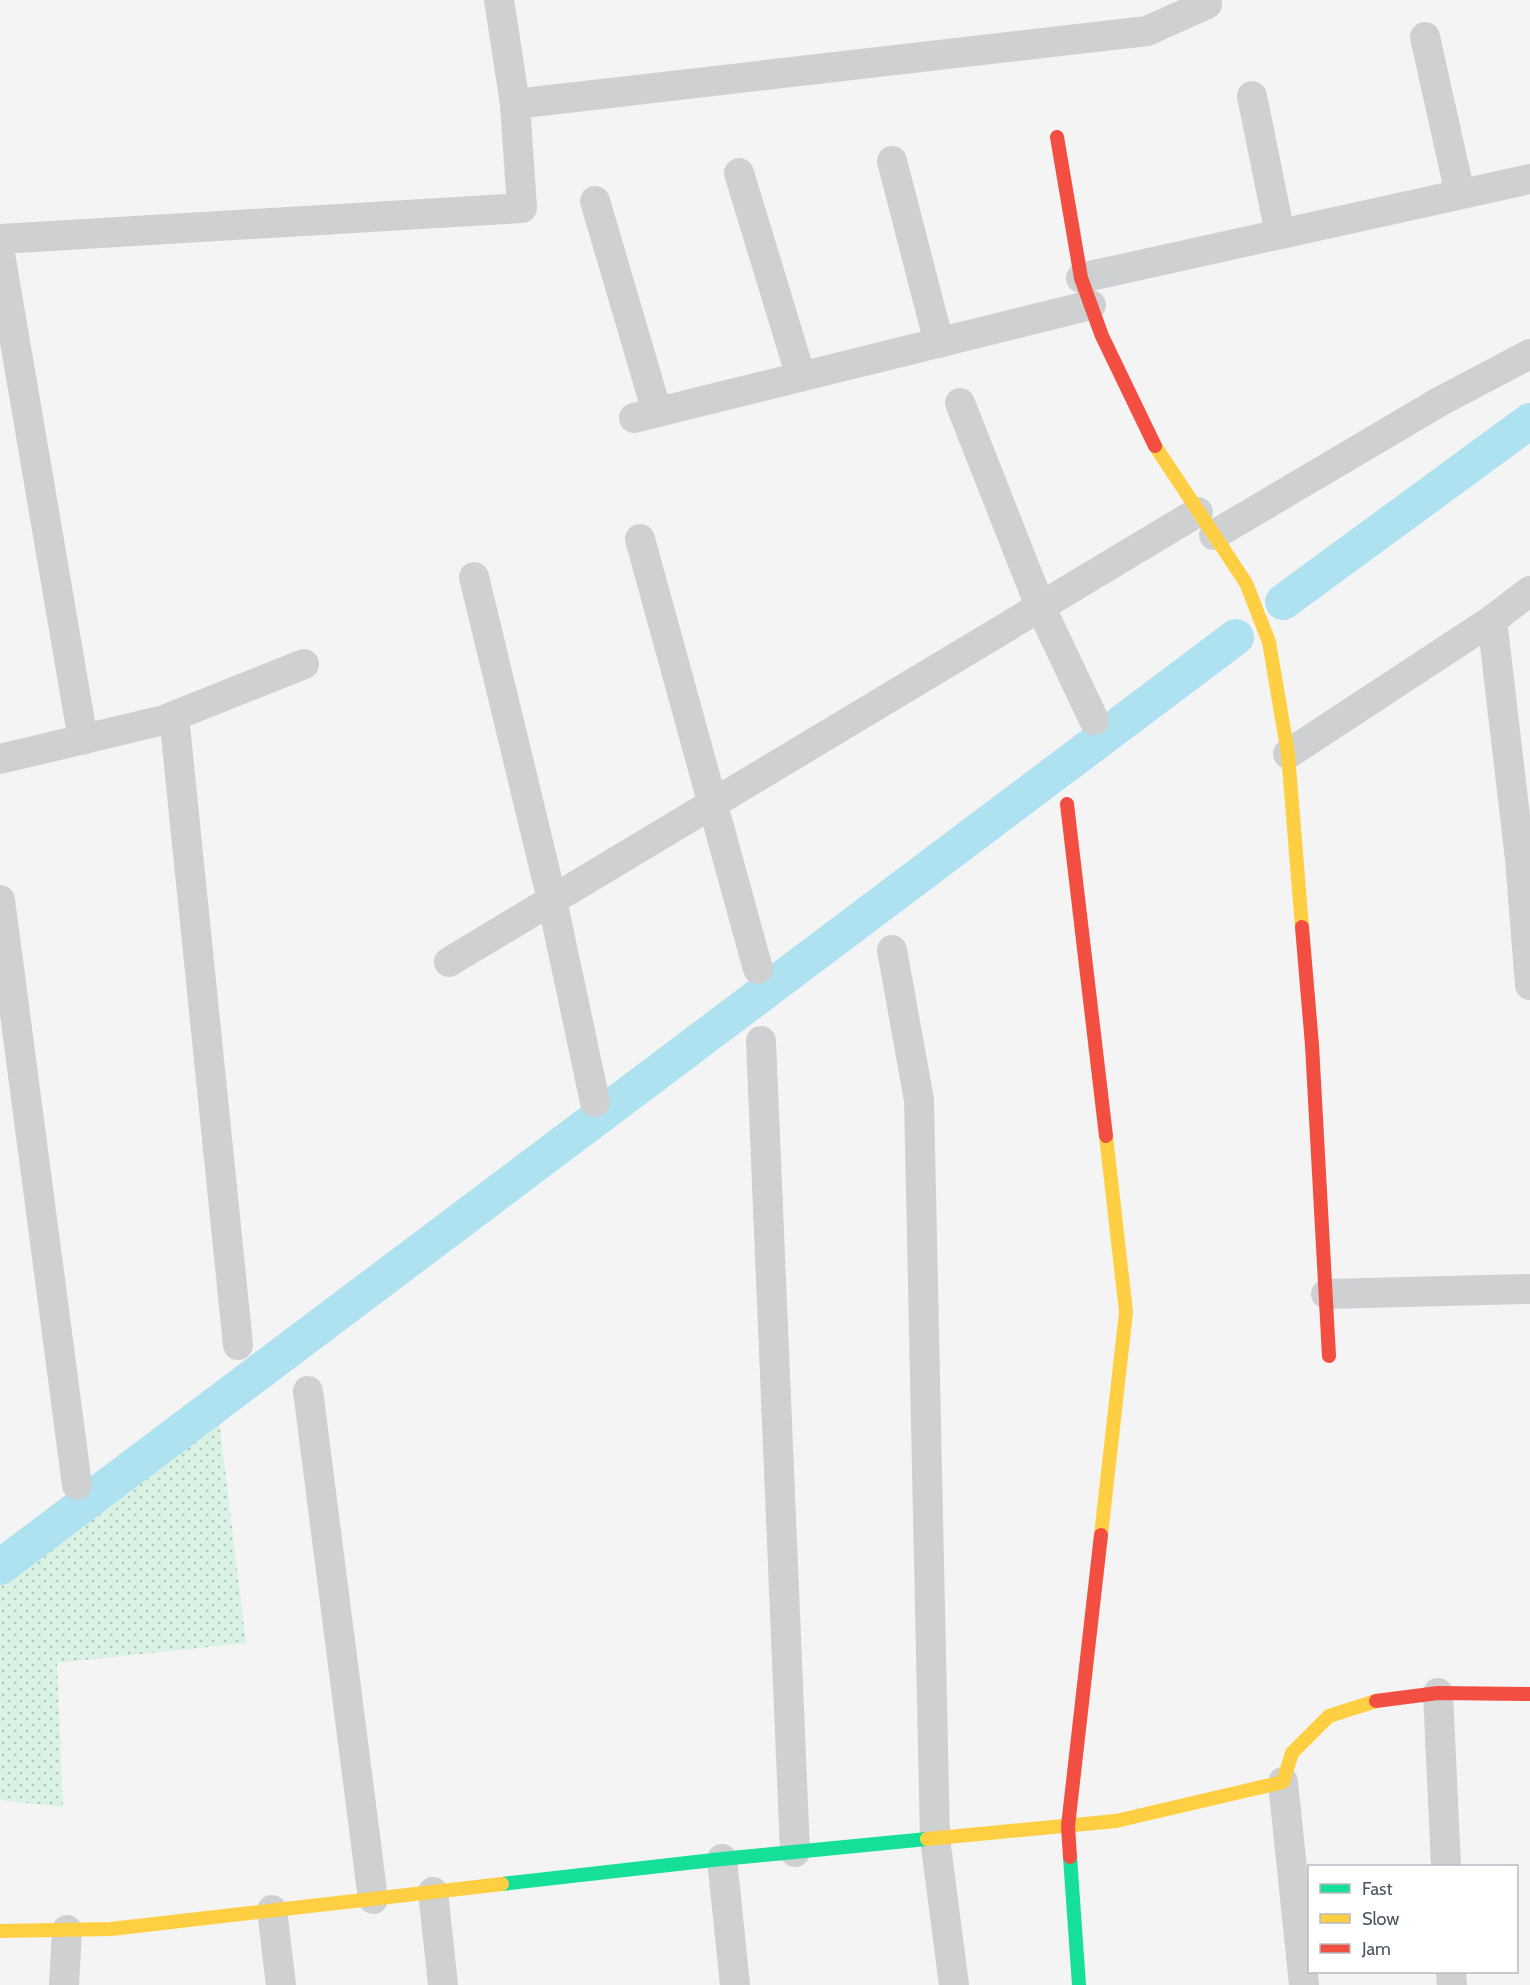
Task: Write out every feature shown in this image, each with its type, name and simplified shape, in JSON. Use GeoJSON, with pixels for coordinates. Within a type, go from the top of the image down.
{"type":"FeatureCollection","features":[{"type":"Feature","properties":{"kind":"street"},"geometry":{"type":"LineString","coordinates":[[0,239],[522,208],[515,104],[499,0]]}},
{"type":"Feature","properties":{"kind":"street"},"geometry":{"type":"LineString","coordinates":[[515,104],[1147,31],[1207,4],[1207,0]]}},
{"type":"Feature","properties":{"kind":"street"},"geometry":{"type":"LineString","coordinates":[[1425,37],[1460,194]]}},
{"type":"Feature","properties":{"kind":"street"},"geometry":{"type":"LineString","coordinates":[[1252,96],[1280,234]]}},
{"type":"Feature","properties":{"kind":"street"},"geometry":{"type":"LineString","coordinates":[[1057,137],[1081,278],[1102,336],[1156,447],[1246,583],[1269,642],[1288,754],[1312,1045],[1329,1356]]}},
{"type":"Feature","properties":{"kind":"street"},"geometry":{"type":"LineString","coordinates":[[892,161],[939,343]]}},
{"type":"Feature","properties":{"kind":"street"},"geometry":{"type":"LineString","coordinates":[[739,173],[801,377]]}},
{"type":"Feature","properties":{"kind":"street"},"geometry":{"type":"LineString","coordinates":[[1081,278],[1530,179]]}},
{"type":"Feature","properties":{"kind":"street"},"geometry":{"type":"LineString","coordinates":[[595,201],[646,415],[1091,306]]}},
{"type":"Feature","properties":{"kind":"street"},"geometry":{"type":"LineString","coordinates":[[0,254],[83,740]]}},
{"type":"Feature","properties":{"kind":"street"},"geometry":{"type":"LineString","coordinates":[[449,962],[1040,606],[1206,523],[1530,354]]}},
{"type":"Feature","properties":{"kind":"street"},"geometry":{"type":"LineString","coordinates":[[960,403],[1040,606],[1094,720]]}},
{"type":"Feature","properties":{"kind":"street"},"geometry":{"type":"LineString","coordinates":[[640,539],[758,969]]}},
{"type":"Feature","properties":{"kind":"street"},"geometry":{"type":"LineString","coordinates":[[474,577],[552,900],[595,1102]]}},
{"type":"Feature","properties":{"kind":"street"},"geometry":{"type":"LineString","coordinates":[[1288,754],[1492,620],[1530,591]]}},
{"type":"Feature","properties":{"kind":"street"},"geometry":{"type":"LineString","coordinates":[[1492,620],[1525,856],[1530,986]]}},
{"type":"Feature","properties":{"kind":"street"},"geometry":{"type":"LineString","coordinates":[[0,759],[174,716],[304,664]]}},
{"type":"Feature","properties":{"kind":"street"},"geometry":{"type":"LineString","coordinates":[[174,716],[238,1345]]}},
{"type":"Feature","properties":{"kind":"street"},"geometry":{"type":"LineString","coordinates":[[1067,804],[1125,1312],[1068,1826],[1078,1985]]}},
{"type":"Feature","properties":{"kind":"street"},"geometry":{"type":"LineString","coordinates":[[0,900],[77,1485]]}},
{"type":"Feature","properties":{"kind":"street"},"geometry":{"type":"LineString","coordinates":[[892,950],[919,1100],[935,1839],[954,1985]]}},
{"type":"Feature","properties":{"kind":"street"},"geometry":{"type":"LineString","coordinates":[[761,1041],[795,1852]]}},
{"type":"Feature","properties":{"kind":"street"},"geometry":{"type":"LineString","coordinates":[[1326,1294],[1530,1289]]}},
{"type":"Feature","properties":{"kind":"street"},"geometry":{"type":"LineString","coordinates":[[308,1391],[373,1899]]}},
{"type":"Feature","properties":{"kind":"street"},"geometry":{"type":"LineString","coordinates":[[1304,1985],[1283,1782],[1292,1752],[1329,1716],[1376,1701],[1438,1694],[1530,1694]]}},
{"type":"Feature","properties":{"kind":"street"},"geometry":{"type":"LineString","coordinates":[[1438,1694],[1446,1865]]}},
{"type":"Feature","properties":{"kind":"street"},"geometry":{"type":"LineString","coordinates":[[0,1931],[111,1929],[722,1859],[1116,1821],[1283,1782]]}},
{"type":"Feature","properties":{"kind":"street"},"geometry":{"type":"LineString","coordinates":[[722,1859],[735,1985]]}},
{"type":"Feature","properties":{"kind":"street"},"geometry":{"type":"LineString","coordinates":[[433,1892],[443,1985]]}},
{"type":"Feature","properties":{"kind":"street"},"geometry":{"type":"LineString","coordinates":[[272,1910],[281,1985]]}},
{"type":"Feature","properties":{"kind":"street"},"geometry":{"type":"LineString","coordinates":[[64,1985],[68,1930]]}},
{"type":"Feature","properties":{"kind":"green space"},"geometry":{"type":"Polygon","coordinates":[[[217,1404],[246,1643],[57,1663],[63,1807],[0,1800],[0,1567],[217,1404]]]}},
{"type":"Feature","properties":{"kind":"waterway"},"geometry":{"type":"LineString","coordinates":[[1283,602],[1530,421]]}},
{"type":"Feature","properties":{"kind":"waterway"},"geometry":{"type":"LineString","coordinates":[[0,1567],[1236,637]]}},
{"type":"Feature","properties":{"kind":"traffic: fast"},"geometry":{"type":"LineString","coordinates":[[502,1884],[927,1839]]}},
{"type":"Feature","properties":{"kind":"traffic: fast"},"geometry":{"type":"LineString","coordinates":[[1070,1857],[1079,1985]]}},
{"type":"Feature","properties":{"kind":"traffic: slow"},"geometry":{"type":"LineString","coordinates":[[1155,446],[1246,583],[1269,642],[1288,754],[1302,927]]}},
{"type":"Feature","properties":{"kind":"traffic: slow"},"geometry":{"type":"LineString","coordinates":[[1101,1535],[1126,1312],[1106,1136]]}},
{"type":"Feature","properties":{"kind":"traffic: slow"},"geometry":{"type":"LineString","coordinates":[[927,1839],[1116,1821],[1283,1782],[1292,1753],[1329,1716],[1376,1701]]}},
{"type":"Feature","properties":{"kind":"traffic: slow"},"geometry":{"type":"LineString","coordinates":[[0,1931],[111,1929],[502,1884]]}},
{"type":"Feature","properties":{"kind":"traffic: jam"},"geometry":{"type":"LineString","coordinates":[[1057,137],[1081,278],[1102,336],[1155,446]]}},
{"type":"Feature","properties":{"kind":"traffic: jam"},"geometry":{"type":"LineString","coordinates":[[1067,804],[1106,1136]]}},
{"type":"Feature","properties":{"kind":"traffic: jam"},"geometry":{"type":"LineString","coordinates":[[1302,927],[1312,1045],[1329,1356]]}},
{"type":"Feature","properties":{"kind":"traffic: jam"},"geometry":{"type":"LineString","coordinates":[[1070,1857],[1068,1826],[1101,1535]]}},
{"type":"Feature","properties":{"kind":"traffic: jam"},"geometry":{"type":"LineString","coordinates":[[1376,1701],[1438,1693],[1530,1694]]}}]}
